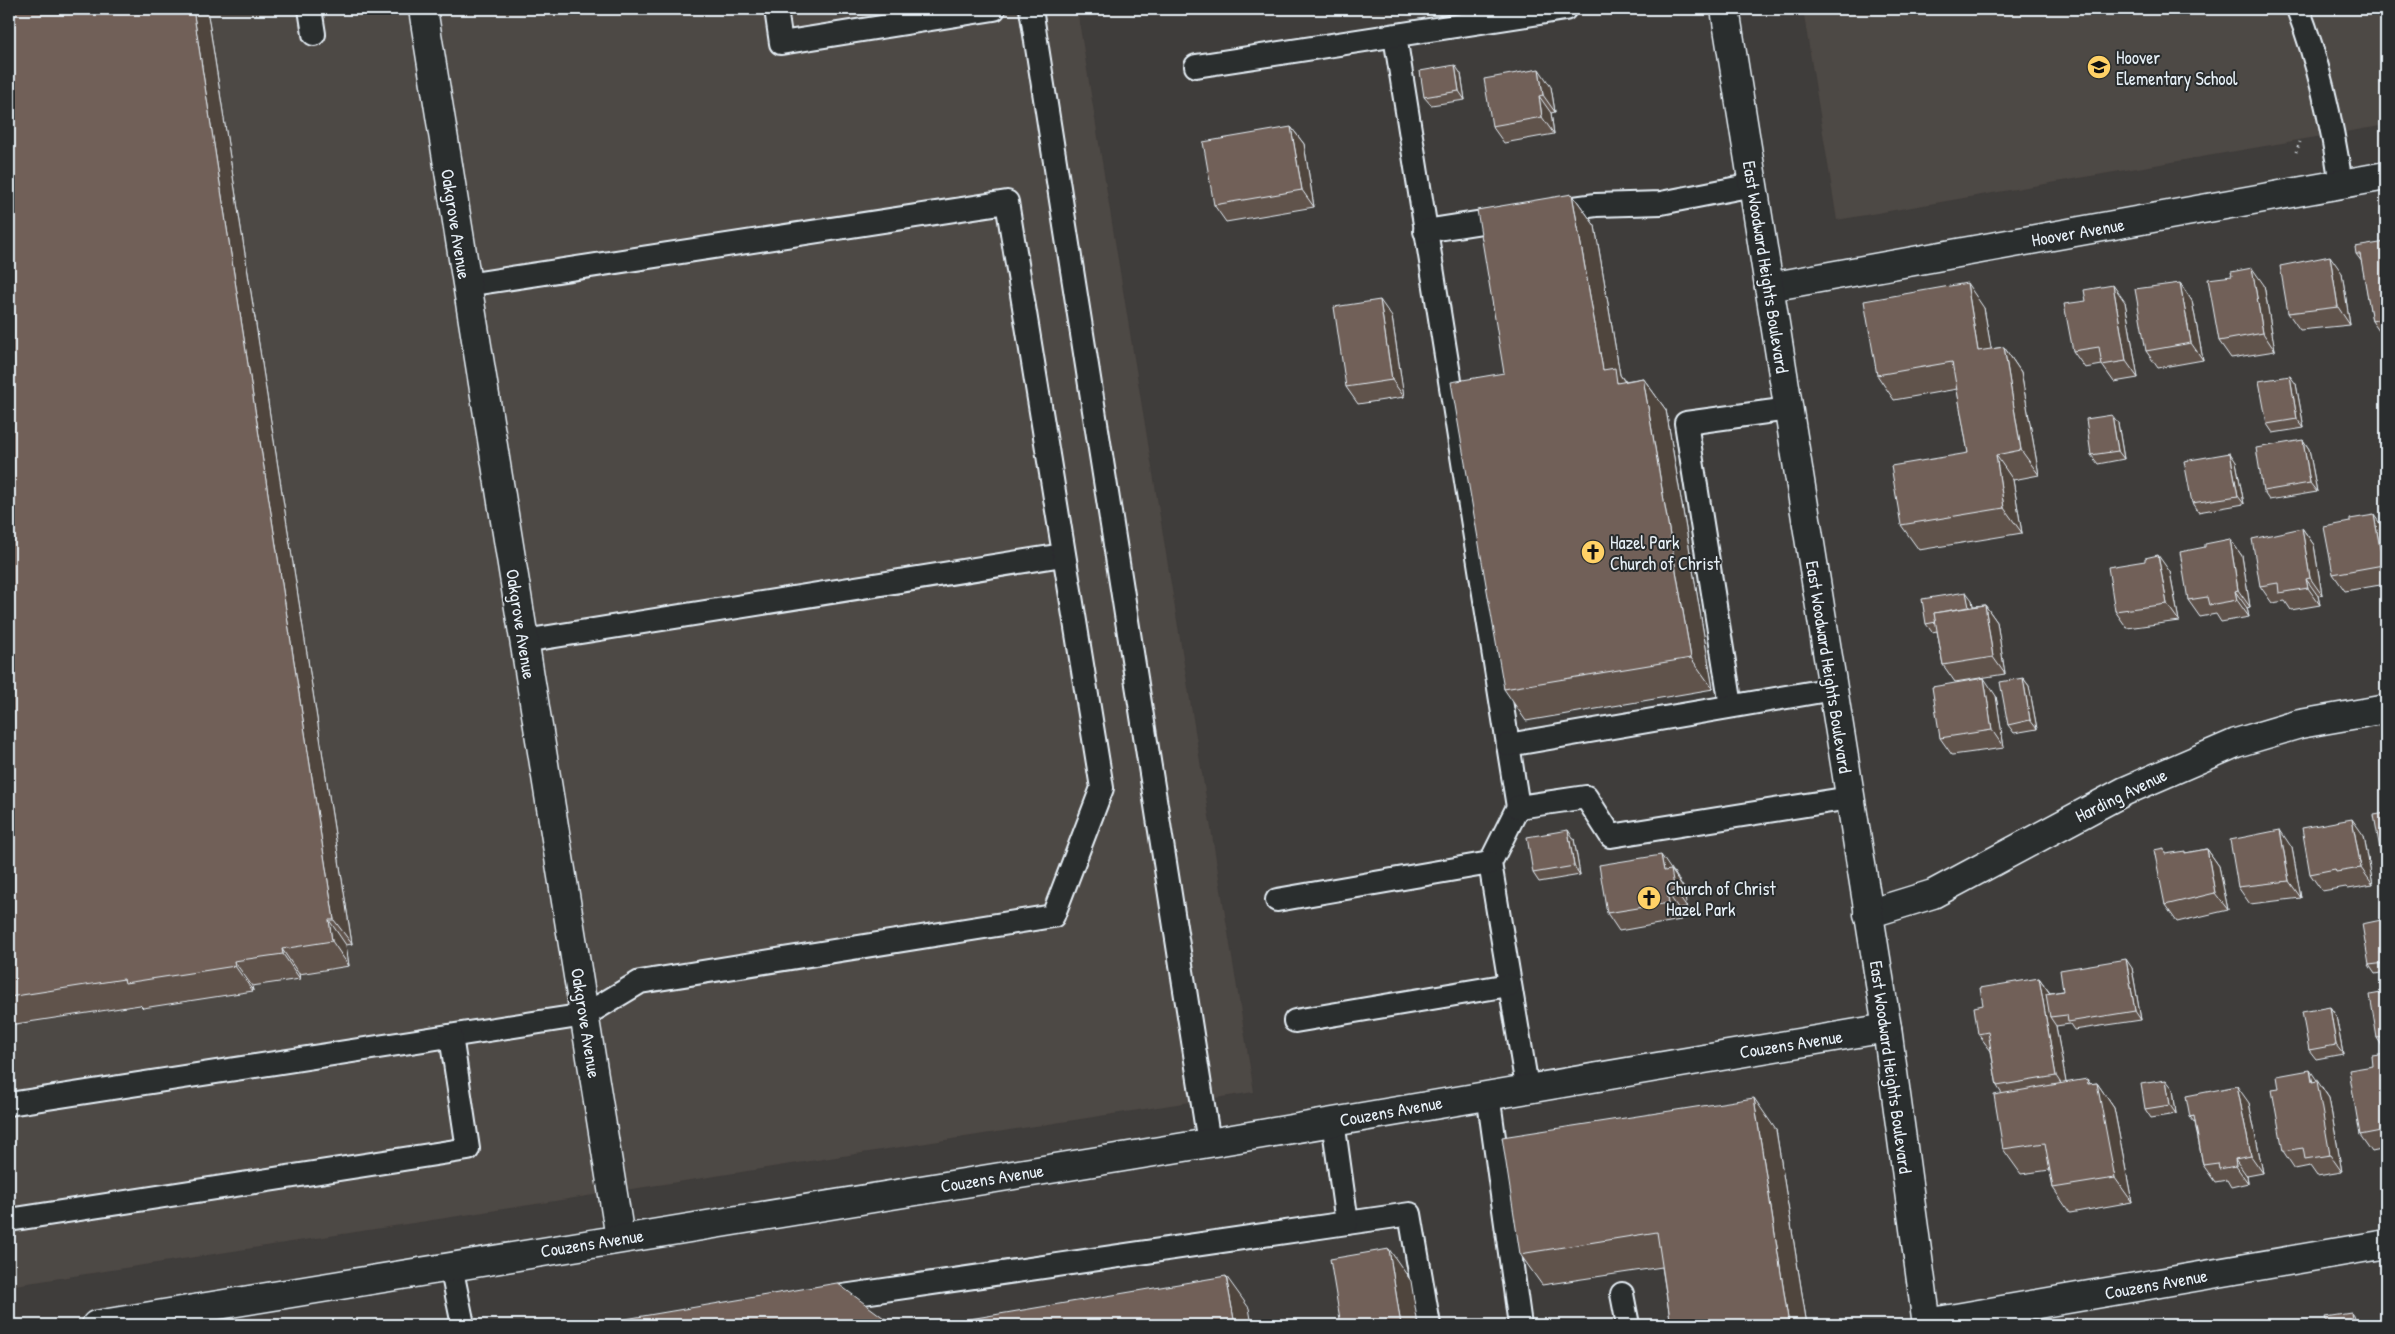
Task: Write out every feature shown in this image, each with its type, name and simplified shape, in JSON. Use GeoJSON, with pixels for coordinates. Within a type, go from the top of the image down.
{"type":"FeatureCollection","features":[{"type":"Feature","properties":{"kind":"street","name":"Oakgrove Avenue"},"geometry":{"type":"LineString","coordinates":[[422,9],[586,1015],[620,1238]]}},
{"type":"Feature","properties":{"kind":"street","name":"East Woodward Heights Boulevard"},"geometry":{"type":"LineString","coordinates":[[1725,9],[1887,1028],[1927,1324]]}},
{"type":"Feature","properties":{"kind":"street","name":"Hoover Avenue"},"geometry":{"type":"LineString","coordinates":[[1769,287],[2386,176]]}},
{"type":"Feature","properties":{"kind":"street","name":"Harding Avenue"},"geometry":{"type":"LineString","coordinates":[[1868,914],[1934,894],[2125,791],[2236,743],[2300,724],[2386,710]]}},
{"type":"Feature","properties":{"kind":"street","name":"Couzens Avenue"},"geometry":{"type":"LineString","coordinates":[[96,1325],[1209,1143],[1488,1094],[1887,1028]]}},
{"type":"Feature","properties":{"kind":"street","name":"Couzens Avenue"},"geometry":{"type":"LineString","coordinates":[[1927,1324],[2386,1244]]}},
{"type":"Feature","properties":{"kind":"lane"},"geometry":{"type":"LineString","coordinates":[[310,9],[314,34]]}},
{"type":"Feature","properties":{"kind":"lane"},"geometry":{"type":"LineString","coordinates":[[776,9],[781,43],[907,15],[994,9]]}},
{"type":"Feature","properties":{"kind":"lane"},"geometry":{"type":"LineString","coordinates":[[1031,9],[1209,1143]]}},
{"type":"Feature","properties":{"kind":"lane"},"geometry":{"type":"LineString","coordinates":[[1196,66],[1564,9]]}},
{"type":"Feature","properties":{"kind":"lane"},"geometry":{"type":"LineString","coordinates":[[2298,9],[2314,50],[2326,96],[2341,184]]}},
{"type":"Feature","properties":{"kind":"lane"},"geometry":{"type":"LineString","coordinates":[[1395,36],[1518,806],[1490,863],[1527,1088]]}},
{"type":"Feature","properties":{"kind":"lane"},"geometry":{"type":"LineString","coordinates":[[1425,231],[1596,205],[1661,202],[1753,185]]}},
{"type":"Feature","properties":{"kind":"lane"},"geometry":{"type":"LineString","coordinates":[[9,1104],[586,1015],[640,982],[1053,916],[1102,788],[1007,202],[466,285]]}},
{"type":"Feature","properties":{"kind":"lane"},"geometry":{"type":"LineString","coordinates":[[1731,706],[1686,422],[1788,409]]}},
{"type":"Feature","properties":{"kind":"lane"},"geometry":{"type":"LineString","coordinates":[[524,640],[1064,555]]}},
{"type":"Feature","properties":{"kind":"lane"},"geometry":{"type":"LineString","coordinates":[[1508,745],[1833,689]]}},
{"type":"Feature","properties":{"kind":"lane"},"geometry":{"type":"LineString","coordinates":[[1518,806],[1586,798],[1611,836],[1850,798]]}},
{"type":"Feature","properties":{"kind":"lane"},"geometry":{"type":"LineString","coordinates":[[1277,900],[1490,863]]}},
{"type":"Feature","properties":{"kind":"lane"},"geometry":{"type":"LineString","coordinates":[[1295,1022],[1509,985]]}},
{"type":"Feature","properties":{"kind":"lane"},"geometry":{"type":"LineString","coordinates":[[9,1220],[468,1149],[451,1036]]}},
{"type":"Feature","properties":{"kind":"lane"},"geometry":{"type":"LineString","coordinates":[[1488,1094],[1520,1325]]}},
{"type":"Feature","properties":{"kind":"lane"},"geometry":{"type":"LineString","coordinates":[[1333,1121],[1347,1223]]}},
{"type":"Feature","properties":{"kind":"lane"},"geometry":{"type":"LineString","coordinates":[[800,1303],[1410,1214],[1429,1325]]}},
{"type":"Feature","properties":{"kind":"lane"},"geometry":{"type":"LineString","coordinates":[[451,1266],[463,1325]]}},
{"type":"Feature","properties":{"kind":"lane"},"geometry":{"type":"LineString","coordinates":[[1622,1294],[1628,1325]]}},
{"type":"Feature","properties":{"kind":"shaded area"},"geometry":{"type":"Polygon","coordinates":[[[9,9],[1077,9],[1254,1092],[9,1286],[9,9]]]}},
{"type":"Feature","properties":{"kind":"shaded area","name":"Hoover Elementary School"},"geometry":{"type":"Polygon","coordinates":[[[1803,9],[2386,9],[2386,125],[1837,220],[1803,9]]]}},
{"type":"Feature","properties":{"kind":"building"},"geometry":{"type":"Polygon","coordinates":[[[9,9],[193,9],[334,920],[329,920],[332,941],[282,949],[283,954],[234,961],[235,966],[125,983],[124,979],[9,997],[9,9]]]}},
{"type":"Feature","properties":{"kind":"building"},"geometry":{"type":"Polygon","coordinates":[[[1455,65],[1459,91],[1424,97],[1420,71],[1455,65]]]}},
{"type":"Feature","properties":{"kind":"building"},"geometry":{"type":"Polygon","coordinates":[[[1539,69],[1543,95],[1539,96],[1542,117],[1492,126],[1484,79],[1539,69]]]}},
{"type":"Feature","properties":{"kind":"building"},"geometry":{"type":"Polygon","coordinates":[[[1291,127],[1302,190],[1214,205],[1203,142],[1291,127]]]}},
{"type":"Feature","properties":{"kind":"building","name":"Hazel Park Church of Christ"},"geometry":{"type":"Polygon","coordinates":[[[1572,194],[1603,370],[1615,368],[1617,383],[1643,378],[1691,658],[1504,689],[1451,382],[1504,373],[1477,210],[1572,194]]]}},
{"type":"Feature","properties":{"kind":"building"},"geometry":{"type":"Polygon","coordinates":[[[2386,242],[2386,318],[2372,321],[2360,254],[2356,254],[2355,247],[2386,242]]]}},
{"type":"Feature","properties":{"kind":"building"},"geometry":{"type":"Polygon","coordinates":[[[2330,256],[2338,307],[2288,313],[2280,266],[2330,256]]]}},
{"type":"Feature","properties":{"kind":"building"},"geometry":{"type":"Polygon","coordinates":[[[2252,268],[2263,333],[2219,341],[2208,279],[2232,276],[2231,272],[2252,268]]]}},
{"type":"Feature","properties":{"kind":"building"},"geometry":{"type":"Polygon","coordinates":[[[1967,283],[1978,351],[2004,347],[2021,450],[1996,455],[2004,508],[1901,525],[1891,466],[1968,453],[1952,362],[1877,375],[1864,301],[1967,283]]]}},
{"type":"Feature","properties":{"kind":"building"},"geometry":{"type":"Polygon","coordinates":[[[2180,283],[2191,343],[2146,351],[2135,289],[2180,283]]]}},
{"type":"Feature","properties":{"kind":"building"},"geometry":{"type":"Polygon","coordinates":[[[2113,285],[2126,361],[2102,365],[2099,347],[2073,351],[2064,304],[2086,301],[2084,290],[2113,285]]]}},
{"type":"Feature","properties":{"kind":"building"},"geometry":{"type":"Polygon","coordinates":[[[1380,300],[1392,380],[1346,387],[1334,307],[1380,300]]]}},
{"type":"Feature","properties":{"kind":"building"},"geometry":{"type":"Polygon","coordinates":[[[2290,376],[2297,419],[2267,424],[2259,381],[2290,376]]]}},
{"type":"Feature","properties":{"kind":"building"},"geometry":{"type":"Polygon","coordinates":[[[2112,415],[2118,451],[2091,455],[2086,419],[2112,415]]]}},
{"type":"Feature","properties":{"kind":"building"},"geometry":{"type":"Polygon","coordinates":[[[2303,440],[2310,483],[2263,491],[2256,448],[2303,440]]]}},
{"type":"Feature","properties":{"kind":"building"},"geometry":{"type":"Polygon","coordinates":[[[2230,453],[2238,496],[2192,503],[2184,461],[2230,453]]]}},
{"type":"Feature","properties":{"kind":"building"},"geometry":{"type":"Polygon","coordinates":[[[2374,515],[2383,565],[2333,574],[2324,527],[2350,522],[2350,519],[2374,515]]]}},
{"type":"Feature","properties":{"kind":"building"},"geometry":{"type":"Polygon","coordinates":[[[2302,528],[2310,578],[2306,579],[2308,588],[2279,593],[2278,583],[2260,586],[2252,539],[2302,528]]]}},
{"type":"Feature","properties":{"kind":"building"},"geometry":{"type":"Polygon","coordinates":[[[2230,539],[2238,590],[2235,591],[2237,600],[2209,605],[2207,597],[2188,600],[2180,552],[2230,539]]]}},
{"type":"Feature","properties":{"kind":"building"},"geometry":{"type":"Polygon","coordinates":[[[2158,555],[2167,604],[2115,611],[2108,567],[2145,561],[2145,558],[2158,555]]]}},
{"type":"Feature","properties":{"kind":"building"},"geometry":{"type":"Polygon","coordinates":[[[1966,592],[1969,607],[1934,613],[1936,622],[1926,624],[1922,599],[1966,592]]]}},
{"type":"Feature","properties":{"kind":"building"},"geometry":{"type":"Polygon","coordinates":[[[1985,605],[1993,657],[1943,665],[1934,613],[1985,605]]]}},
{"type":"Feature","properties":{"kind":"building"},"geometry":{"type":"Polygon","coordinates":[[[1984,678],[1992,730],[1940,738],[1932,687],[1984,678]]]}},
{"type":"Feature","properties":{"kind":"building"},"geometry":{"type":"Polygon","coordinates":[[[2023,678],[2030,720],[2008,725],[2000,682],[2023,678]]]}},
{"type":"Feature","properties":{"kind":"building"},"geometry":{"type":"Polygon","coordinates":[[[2386,813],[2386,860],[2382,861],[2374,815],[2386,813]]]}},
{"type":"Feature","properties":{"kind":"building"},"geometry":{"type":"Polygon","coordinates":[[[2352,819],[2361,868],[2336,872],[2335,869],[2310,874],[2302,828],[2352,819]]]}},
{"type":"Feature","properties":{"kind":"building"},"geometry":{"type":"Polygon","coordinates":[[[1568,830],[1574,866],[1533,873],[1527,837],[1568,830]]]}},
{"type":"Feature","properties":{"kind":"building"},"geometry":{"type":"Polygon","coordinates":[[[2280,830],[2289,881],[2238,887],[2230,840],[2280,830]]]}},
{"type":"Feature","properties":{"kind":"building"},"geometry":{"type":"Polygon","coordinates":[[[2164,848],[2165,854],[2207,849],[2215,893],[2165,905],[2154,850],[2164,848]]]}},
{"type":"Feature","properties":{"kind":"building"},"geometry":{"type":"Polygon","coordinates":[[[1661,855],[1664,871],[1671,870],[1675,891],[1667,892],[1669,903],[1607,913],[1599,865],[1661,855]]]}},
{"type":"Feature","properties":{"kind":"building"},"geometry":{"type":"Polygon","coordinates":[[[2386,919],[2386,963],[2369,965],[2362,924],[2386,919]]]}},
{"type":"Feature","properties":{"kind":"building"},"geometry":{"type":"Polygon","coordinates":[[[2126,959],[2135,1011],[2068,1022],[2067,1015],[2050,1017],[2046,994],[2063,991],[2060,970],[2126,959]]]}},
{"type":"Feature","properties":{"kind":"building"},"geometry":{"type":"Polygon","coordinates":[[[2039,978],[2056,1076],[1997,1086],[1988,1032],[1978,1034],[1974,1007],[1983,1005],[1980,988],[2039,978]]]}},
{"type":"Feature","properties":{"kind":"building"},"geometry":{"type":"Polygon","coordinates":[[[2386,992],[2386,1037],[2377,1038],[2370,995],[2386,992]]]}},
{"type":"Feature","properties":{"kind":"building"},"geometry":{"type":"Polygon","coordinates":[[[2330,1007],[2336,1045],[2309,1050],[2302,1012],[2330,1007]]]}},
{"type":"Feature","properties":{"kind":"building"},"geometry":{"type":"Polygon","coordinates":[[[2386,1054],[2386,1130],[2360,1135],[2349,1070],[2373,1066],[2372,1056],[2386,1054]]]}},
{"type":"Feature","properties":{"kind":"building"},"geometry":{"type":"Polygon","coordinates":[[[2310,1070],[2312,1082],[2317,1081],[2330,1155],[2305,1159],[2303,1148],[2283,1151],[2272,1090],[2279,1089],[2277,1076],[2310,1070]]]}},
{"type":"Feature","properties":{"kind":"building"},"geometry":{"type":"Polygon","coordinates":[[[2087,1079],[2088,1084],[2097,1083],[2115,1178],[2053,1188],[2045,1143],[2003,1149],[1994,1095],[2087,1079]]]}},
{"type":"Feature","properties":{"kind":"building"},"geometry":{"type":"Polygon","coordinates":[[[2166,1080],[2170,1105],[2145,1109],[2141,1084],[2166,1080]]]}},
{"type":"Feature","properties":{"kind":"building"},"geometry":{"type":"Polygon","coordinates":[[[2237,1086],[2251,1156],[2235,1159],[2236,1166],[2219,1169],[2218,1163],[2203,1165],[2194,1116],[2190,1117],[2186,1096],[2237,1086]]]}},
{"type":"Feature","properties":{"kind":"building"},"geometry":{"type":"Polygon","coordinates":[[[1754,1098],[1789,1325],[1671,1325],[1657,1232],[1520,1254],[1502,1137],[1754,1098]]]}},
{"type":"Feature","properties":{"kind":"building"},"geometry":{"type":"Polygon","coordinates":[[[1389,1249],[1401,1325],[1341,1325],[1330,1259],[1389,1249]]]}},
{"type":"Feature","properties":{"kind":"building"},"geometry":{"type":"Polygon","coordinates":[[[1226,1276],[1235,1325],[934,1325],[1226,1276]]]}},
{"type":"Feature","properties":{"kind":"building"},"geometry":{"type":"Polygon","coordinates":[[[837,1283],[888,1321],[889,1325],[590,1325],[837,1283]]]}},
{"type":"Feature","properties":{"kind":"building"},"geometry":{"type":"Polygon","coordinates":[[[2351,1313],[2353,1324],[2372,1321],[2372,1325],[2327,1325],[2325,1317],[2351,1313]]]}},
{"type":"Feature","properties":{"kind":"place","name":"Hoover Elementary School"},"geometry":{"type":"Point","coordinates":[2099,67]}},
{"type":"Feature","properties":{"kind":"place","name":"Hazel Park Church of Christ"},"geometry":{"type":"Point","coordinates":[1593,552]}},
{"type":"Feature","properties":{"kind":"place","name":"Church of Christ Hazel Park"},"geometry":{"type":"Point","coordinates":[1649,898]}}]}
